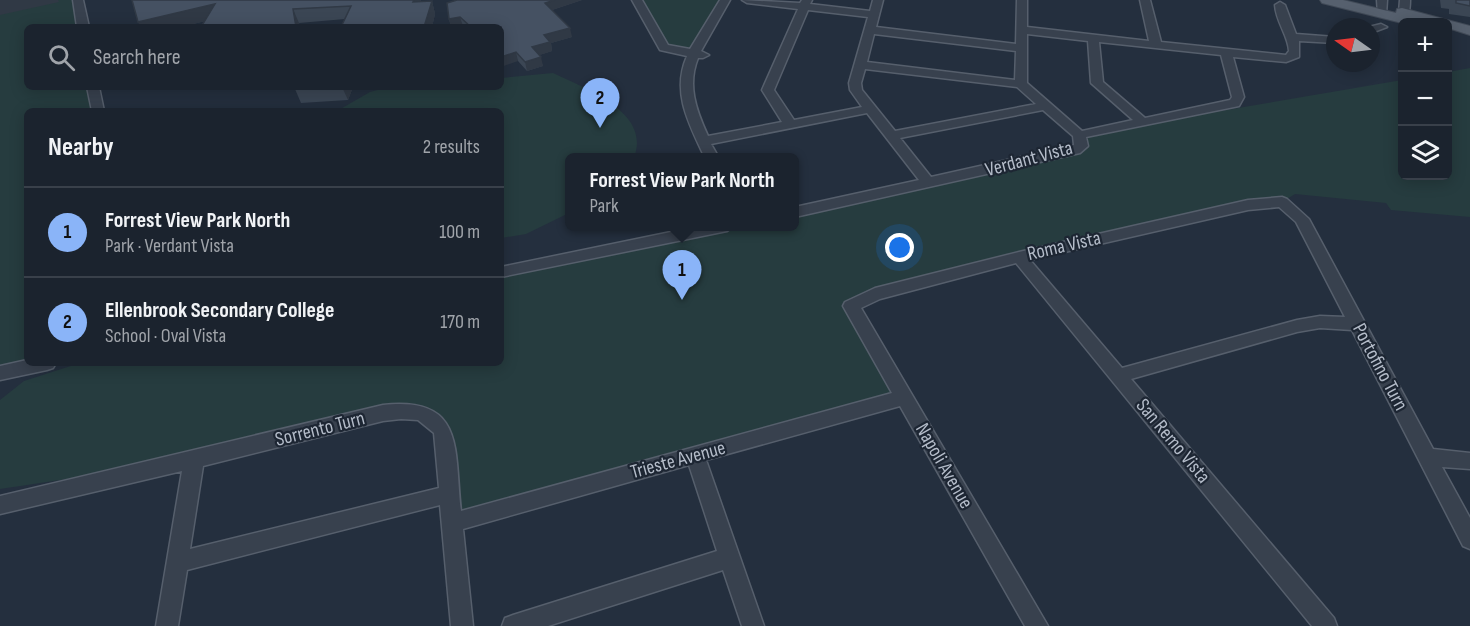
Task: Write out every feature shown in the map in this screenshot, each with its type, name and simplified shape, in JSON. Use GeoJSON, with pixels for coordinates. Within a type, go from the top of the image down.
{"type":"FeatureCollection","features":[{"type":"Feature","properties":{"kind":"main road"},"geometry":{"type":"LineString","coordinates":[[1327,0],[1380,16],[1403,10],[1428,18]]}},
{"type":"Feature","properties":{"kind":"main road"},"geometry":{"type":"LineString","coordinates":[[1355,0],[1380,16]]}},
{"type":"Feature","properties":{"kind":"main road"},"geometry":{"type":"LineString","coordinates":[[1452,25],[1470,31]]}},
{"type":"Feature","properties":{"kind":"main road"},"geometry":{"type":"LineString","coordinates":[[1452,33],[1470,39]]}},
{"type":"Feature","properties":{"kind":"street"},"geometry":{"type":"LineString","coordinates":[[78,0],[82,24]]}},
{"type":"Feature","properties":{"kind":"street"},"geometry":{"type":"LineString","coordinates":[[637,0],[661,45],[671,51],[699,55]]}},
{"type":"Feature","properties":{"kind":"street"},"geometry":{"type":"LineString","coordinates":[[710,153],[687,101],[686,86],[724,0]]}},
{"type":"Feature","properties":{"kind":"street"},"geometry":{"type":"LineString","coordinates":[[699,55],[735,0]]}},
{"type":"Feature","properties":{"kind":"street"},"geometry":{"type":"LineString","coordinates":[[747,0],[806,3],[874,15]]}},
{"type":"Feature","properties":{"kind":"street"},"geometry":{"type":"LineString","coordinates":[[878,0],[855,90],[929,184]]}},
{"type":"Feature","properties":{"kind":"street"},"geometry":{"type":"LineString","coordinates":[[1021,84],[1022,0]]}},
{"type":"Feature","properties":{"kind":"street"},"geometry":{"type":"LineString","coordinates":[[1145,0],[1155,45]]}},
{"type":"Feature","properties":{"kind":"street"},"geometry":{"type":"LineString","coordinates":[[790,124],[768,90],[806,3]]}},
{"type":"Feature","properties":{"kind":"street"},"geometry":{"type":"LineString","coordinates":[[1022,30],[1278,59],[1293,57],[1295,47],[1280,12],[1280,5]]}},
{"type":"Feature","properties":{"kind":"street"},"geometry":{"type":"LineString","coordinates":[[870,30],[1021,48]]}},
{"type":"Feature","properties":{"kind":"street"},"geometry":{"type":"LineString","coordinates":[[1290,37],[1326,39]]}},
{"type":"Feature","properties":{"kind":"street"},"geometry":{"type":"LineString","coordinates":[[1094,38],[1097,83],[1144,123]]}},
{"type":"Feature","properties":{"kind":"street","name":"Verdant Vista"},"geometry":{"type":"LineString","coordinates":[[799,211],[1075,150],[1081,146],[1079,135],[1235,103],[1238,97],[1226,53]]}},
{"type":"Feature","properties":{"kind":"street"},"geometry":{"type":"LineString","coordinates":[[860,65],[1021,84],[1079,135]]}},
{"type":"Feature","properties":{"kind":"street"},"geometry":{"type":"LineString","coordinates":[[94,90],[97,108]]}},
{"type":"Feature","properties":{"kind":"street"},"geometry":{"type":"LineString","coordinates":[[891,136],[1044,106]]}},
{"type":"Feature","properties":{"kind":"street"},"geometry":{"type":"LineString","coordinates":[[704,141],[869,109]]}},
{"type":"Feature","properties":{"kind":"street","name":"Roma Vista"},"geometry":{"type":"LineString","coordinates":[[851,306],[875,294],[1019,256],[1248,205],[1281,202]]}},
{"type":"Feature","properties":{"kind":"street","name":"Portofino Turn"},"geometry":{"type":"LineString","coordinates":[[1281,202],[1302,219],[1470,539]]}},
{"type":"Feature","properties":{"kind":"street"},"geometry":{"type":"LineString","coordinates":[[504,271],[702,231]]}},
{"type":"Feature","properties":{"kind":"street","name":"San Remo Vista"},"geometry":{"type":"LineString","coordinates":[[1019,256],[1326,626]]}},
{"type":"Feature","properties":{"kind":"street","name":"Napoli Avenue"},"geometry":{"type":"LineString","coordinates":[[851,306],[1037,626]]}},
{"type":"Feature","properties":{"kind":"street"},"geometry":{"type":"LineString","coordinates":[[1118,376],[1297,326],[1320,322],[1356,324]]}},
{"type":"Feature","properties":{"kind":"street"},"geometry":{"type":"LineString","coordinates":[[0,373],[33,366]]}},
{"type":"Feature","properties":{"kind":"street","name":"Trieste Avenue"},"geometry":{"type":"LineString","coordinates":[[452,523],[905,398]]}},
{"type":"Feature","properties":{"kind":"street","name":"Sorrento Turn"},"geometry":{"type":"LineString","coordinates":[[0,505],[383,413],[403,410],[421,412],[435,419],[443,431],[462,626]]}},
{"type":"Feature","properties":{"kind":"street"},"geometry":{"type":"LineString","coordinates":[[695,456],[753,626]]}},
{"type":"Feature","properties":{"kind":"street"},"geometry":{"type":"LineString","coordinates":[[1428,456],[1470,461]]}},
{"type":"Feature","properties":{"kind":"street"},"geometry":{"type":"LineString","coordinates":[[167,626],[194,460]]}},
{"type":"Feature","properties":{"kind":"street"},"geometry":{"type":"LineString","coordinates":[[178,562],[449,494]]}},
{"type":"Feature","properties":{"kind":"street"},"geometry":{"type":"LineString","coordinates":[[513,626],[731,557]]}},
{"type":"Feature","properties":{"kind":"green space"},"geometry":{"type":"Polygon","coordinates":[[[0,0],[78,0],[82,24],[24,24],[24,90],[94,90],[97,108],[24,108],[24,366],[57,366],[0,381],[0,0]]]}},
{"type":"Feature","properties":{"kind":"green space"},"geometry":{"type":"Polygon","coordinates":[[[637,0],[725,0],[694,54],[671,51],[637,0]]]}},
{"type":"Feature","properties":{"kind":"green space"},"geometry":{"type":"Polygon","coordinates":[[[1470,68],[1470,217],[1391,210],[1386,203],[1295,194],[1282,202],[1019,257],[852,306],[905,397],[452,523],[443,431],[421,412],[194,460],[0,489],[0,400],[24,381],[71,366],[504,366],[504,271],[707,231],[799,231],[799,211],[1075,150],[1079,135],[1398,81],[1398,180],[1452,180],[1452,71],[1470,68]]]}},
{"type":"Feature","properties":{"kind":"green space"},"geometry":{"type":"Polygon","coordinates":[[[553,73],[581,86],[612,104],[624,115],[633,127],[637,141],[635,153],[565,153],[565,215],[526,234],[504,238],[504,108],[342,108],[378,90],[504,90],[504,78],[553,73]]]}},
{"type":"Feature","properties":{"kind":"building"},"geometry":{"type":"Polygon","coordinates":[[[132,0],[432,1],[425,24],[342,24],[351,6],[293,9],[296,24],[203,24],[215,4],[138,22],[132,0]]]}},
{"type":"Feature","properties":{"kind":"building"},"geometry":{"type":"Polygon","coordinates":[[[457,0],[555,0],[545,3],[570,28],[544,35],[550,42],[532,47],[541,57],[525,62],[516,52],[504,56],[504,24],[468,24],[460,17],[449,19],[447,3],[457,0]]]}},
{"type":"Feature","properties":{"kind":"building"},"geometry":{"type":"Polygon","coordinates":[[[1456,0],[1470,0],[1470,6],[1456,3],[1456,0]]]}},
{"type":"Feature","properties":{"kind":"place","name":"Ellenbrook Secondary College"},"geometry":{"type":"Point","coordinates":[600,128]}},
{"type":"Feature","properties":{"kind":"place","name":"Forrest View Park North"},"geometry":{"type":"Point","coordinates":[682,300]}}]}
